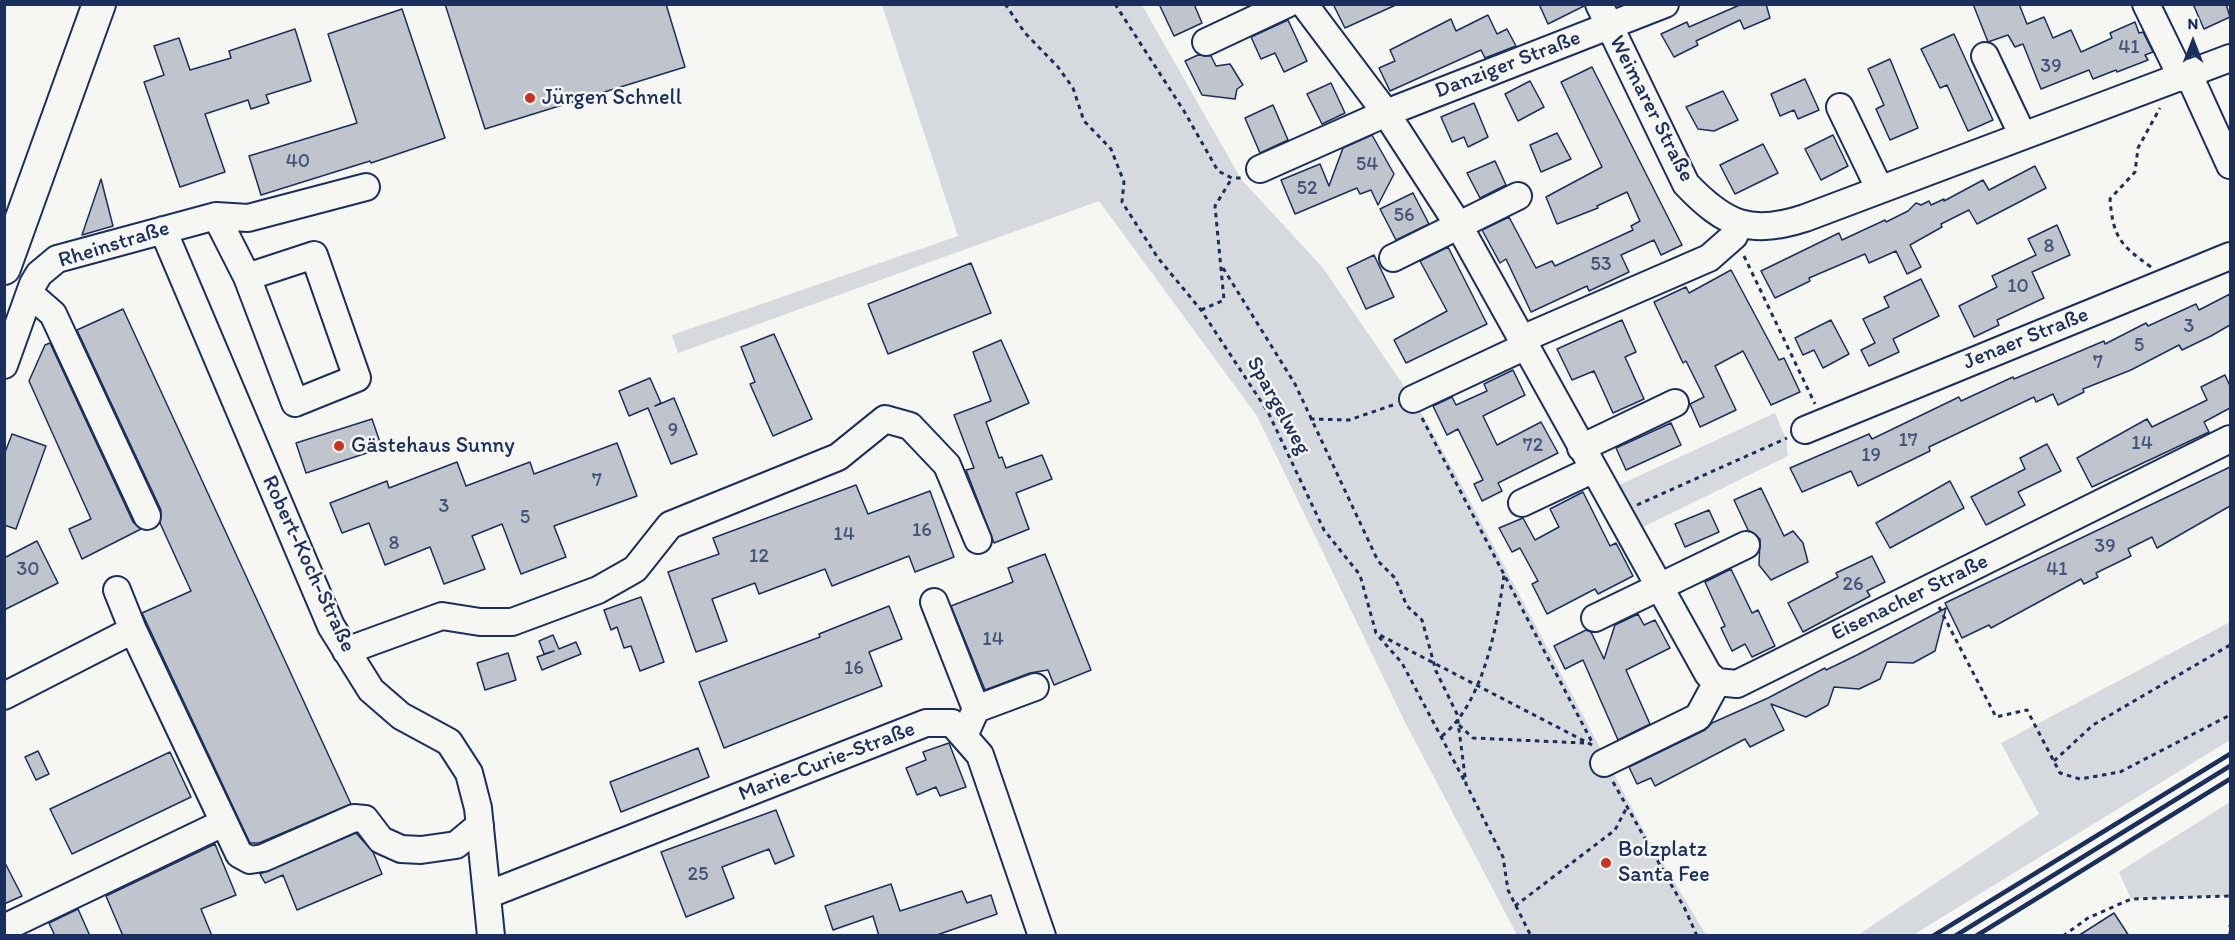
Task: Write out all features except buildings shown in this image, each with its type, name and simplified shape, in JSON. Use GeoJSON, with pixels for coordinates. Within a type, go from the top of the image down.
{"type":"FeatureCollection","features":[{"type":"Feature","properties":{"kind":"main road"},"geometry":{"type":"LineString","coordinates":[[4,268],[99,4]]}},
{"type":"Feature","properties":{"kind":"street"},"geometry":{"type":"LineString","coordinates":[[1206,42],[1287,4]]}},
{"type":"Feature","properties":{"kind":"street"},"geometry":{"type":"LineString","coordinates":[[1304,4],[1386,112],[1459,226],[1658,587],[1708,674],[1717,682],[1698,717],[1598,754]]}},
{"type":"Feature","properties":{"kind":"street","name":"Danziger Straße"},"geometry":{"type":"LineString","coordinates":[[1260,169],[1604,15],[1665,4]]}},
{"type":"Feature","properties":{"kind":"street"},"geometry":{"type":"LineString","coordinates":[[2146,4],[2230,165]]}},
{"type":"Feature","properties":{"kind":"street","name":"Weimarer Straße"},"geometry":{"type":"LineString","coordinates":[[1604,15],[1686,184],[1707,206],[1736,230],[1782,226],[2022,135],[2186,77],[2230,58]]}},
{"type":"Feature","properties":{"kind":"street"},"geometry":{"type":"LineString","coordinates":[[1985,56],[2022,135]]}},
{"type":"Feature","properties":{"kind":"street"},"geometry":{"type":"LineString","coordinates":[[1840,107],[1879,189]]}},
{"type":"Feature","properties":{"kind":"street","name":"Rheinstraße"},"geometry":{"type":"LineString","coordinates":[[4,365],[39,274],[57,259],[216,216],[248,218],[366,187]]}},
{"type":"Feature","properties":{"kind":"street"},"geometry":{"type":"LineString","coordinates":[[1393,258],[1518,196]]}},
{"type":"Feature","properties":{"kind":"street"},"geometry":{"type":"LineString","coordinates":[[216,216],[247,277],[295,403],[357,378],[314,255],[247,277]]}},
{"type":"Feature","properties":{"kind":"street","name":"Robert-Koch-Straße"},"geometry":{"type":"LineString","coordinates":[[162,230],[331,626],[371,690],[401,716],[449,742],[469,773],[480,825],[491,936]]}},
{"type":"Feature","properties":{"kind":"street"},"geometry":{"type":"LineString","coordinates":[[1413,399],[1524,343],[1709,258],[1736,230]]}},
{"type":"Feature","properties":{"kind":"street","name":"Jenaer Straße"},"geometry":{"type":"LineString","coordinates":[[1814,426],[2230,256]]}},
{"type":"Feature","properties":{"kind":"street"},"geometry":{"type":"LineString","coordinates":[[30,294],[53,314],[147,516]]}},
{"type":"Feature","properties":{"kind":"street"},"geometry":{"type":"LineString","coordinates":[[1522,503],[1586,459],[1675,403]]}},
{"type":"Feature","properties":{"kind":"street"},"geometry":{"type":"LineString","coordinates":[[346,651],[442,616],[480,622],[512,622],[598,590],[635,569],[670,525],[838,457],[885,418],[910,426],[947,465],[978,540]]}},
{"type":"Feature","properties":{"kind":"street","name":"Eisenacher Straße"},"geometry":{"type":"LineString","coordinates":[[1717,682],[1737,684],[2230,439]]}},
{"type":"Feature","properties":{"kind":"street"},"geometry":{"type":"LineString","coordinates":[[1595,618],[1746,545]]}},
{"type":"Feature","properties":{"kind":"street"},"geometry":{"type":"LineString","coordinates":[[117,590],[133,630],[239,854],[250,860],[263,858],[354,818],[365,819],[381,840],[401,849],[421,850],[456,845],[480,825]]}},
{"type":"Feature","properties":{"kind":"street"},"geometry":{"type":"LineString","coordinates":[[934,602],[976,709],[964,736]]}},
{"type":"Feature","properties":{"kind":"street"},"geometry":{"type":"LineString","coordinates":[[4,696],[133,630]]}},
{"type":"Feature","properties":{"kind":"street"},"geometry":{"type":"LineString","coordinates":[[976,709],[1035,687]]}},
{"type":"Feature","properties":{"kind":"street","name":"Marie-Curie-Straße"},"geometry":{"type":"LineString","coordinates":[[487,896],[926,723],[952,723],[980,754],[1042,936]]}},
{"type":"Feature","properties":{"kind":"street"},"geometry":{"type":"LineString","coordinates":[[4,928],[223,823]]}},
{"type":"Feature","properties":{"kind":"path","name":"Spargelweg"},"geometry":{"type":"LineString","coordinates":[[1005,4],[1025,33],[1058,66],[1073,88],[1084,121],[1111,149],[1124,182],[1122,202],[1158,258],[1201,310],[1268,412],[1324,530],[1360,575],[1376,633]]}},
{"type":"Feature","properties":{"kind":"path"},"geometry":{"type":"LineString","coordinates":[[1114,4],[1184,111],[1218,171],[1232,178],[1241,179],[1260,169]]}},
{"type":"Feature","properties":{"kind":"path"},"geometry":{"type":"LineString","coordinates":[[2171,280],[2131,252],[2112,228],[2110,199],[2135,172],[2138,148],[2157,112],[2186,77]]}},
{"type":"Feature","properties":{"kind":"path"},"geometry":{"type":"LineString","coordinates":[[1201,310],[1224,300],[1215,206],[1232,178]]}},
{"type":"Feature","properties":{"kind":"path"},"geometry":{"type":"LineString","coordinates":[[1618,514],[1814,426],[1811,394],[1736,230]]}},
{"type":"Feature","properties":{"kind":"path"},"geometry":{"type":"LineString","coordinates":[[1222,268],[1294,384],[1378,561],[1395,578],[1407,606],[1422,620],[1434,665],[1457,714],[1466,784]]}},
{"type":"Feature","properties":{"kind":"path"},"geometry":{"type":"LineString","coordinates":[[1310,419],[1349,420],[1413,399],[1598,754],[1685,909],[1697,936]]}},
{"type":"Feature","properties":{"kind":"path"},"geometry":{"type":"LineString","coordinates":[[1442,736],[1458,724],[1486,662],[1491,638],[1498,622],[1504,575]]}},
{"type":"Feature","properties":{"kind":"path"},"geometry":{"type":"LineString","coordinates":[[1930,589],[1996,717],[2027,710],[2060,773],[2080,778],[2120,772],[2230,715]]}},
{"type":"Feature","properties":{"kind":"path"},"geometry":{"type":"LineString","coordinates":[[1376,633],[1586,744],[1598,754]]}},
{"type":"Feature","properties":{"kind":"path"},"geometry":{"type":"LineString","coordinates":[[1376,633],[1402,663],[1442,736],[1503,857],[1508,890],[1531,936]]}},
{"type":"Feature","properties":{"kind":"path"},"geometry":{"type":"LineString","coordinates":[[2054,761],[2093,725],[2230,645]]}},
{"type":"Feature","properties":{"kind":"path"},"geometry":{"type":"LineString","coordinates":[[1458,724],[1473,738],[1586,744]]}},
{"type":"Feature","properties":{"kind":"path"},"geometry":{"type":"LineString","coordinates":[[1515,906],[1615,831],[1627,807]]}},
{"type":"Feature","properties":{"kind":"path"},"geometry":{"type":"LineString","coordinates":[[2063,936],[2088,918],[2131,899],[2230,896]]}},
{"type":"Feature","properties":{"kind":"path"},"geometry":{"type":"LineString","coordinates":[[2230,925],[2230,936]]}},
{"type":"Feature","properties":{"kind":"shaded area"},"geometry":{"type":"Polygon","coordinates":[[[882,5],[1142,5],[1241,179],[1323,268],[1413,399],[1453,469],[1644,831],[1706,935],[1517,935],[1405,722],[1257,416],[1099,201],[678,353],[672,335],[958,236],[882,5]]]}},
{"type":"Feature","properties":{"kind":"shaded area"},"geometry":{"type":"Polygon","coordinates":[[[1775,413],[1786,439],[1788,456],[1639,529],[1617,486],[1775,413]]]}},
{"type":"Feature","properties":{"kind":"shaded area"},"geometry":{"type":"Polygon","coordinates":[[[2230,622],[2230,740],[1913,935],[1858,935],[2039,814],[2001,743],[2230,622]]]}},
{"type":"Feature","properties":{"kind":"shaded area"},"geometry":{"type":"Polygon","coordinates":[[[2230,802],[2230,896],[2131,899],[2119,872],[2230,802]]]}},
{"type":"Feature","properties":{"kind":"railway"},"geometry":{"type":"LineString","coordinates":[[1933,936],[2230,754]]}},
{"type":"Feature","properties":{"kind":"railway"},"geometry":{"type":"LineString","coordinates":[[1955,936],[2230,766]]}},
{"type":"Feature","properties":{"kind":"railway"},"geometry":{"type":"LineString","coordinates":[[1976,936],[2230,779]]}},
{"type":"Feature","properties":{"kind":"place","name":"Jürgen Schnell"},"geometry":{"type":"Point","coordinates":[530,98]}},
{"type":"Feature","properties":{"kind":"place","name":"Gästehaus Sunny"},"geometry":{"type":"Point","coordinates":[339,446]}},
{"type":"Feature","properties":{"kind":"place","name":"Bolzplatz Santa Fee"},"geometry":{"type":"Point","coordinates":[1606,863]}}]}
